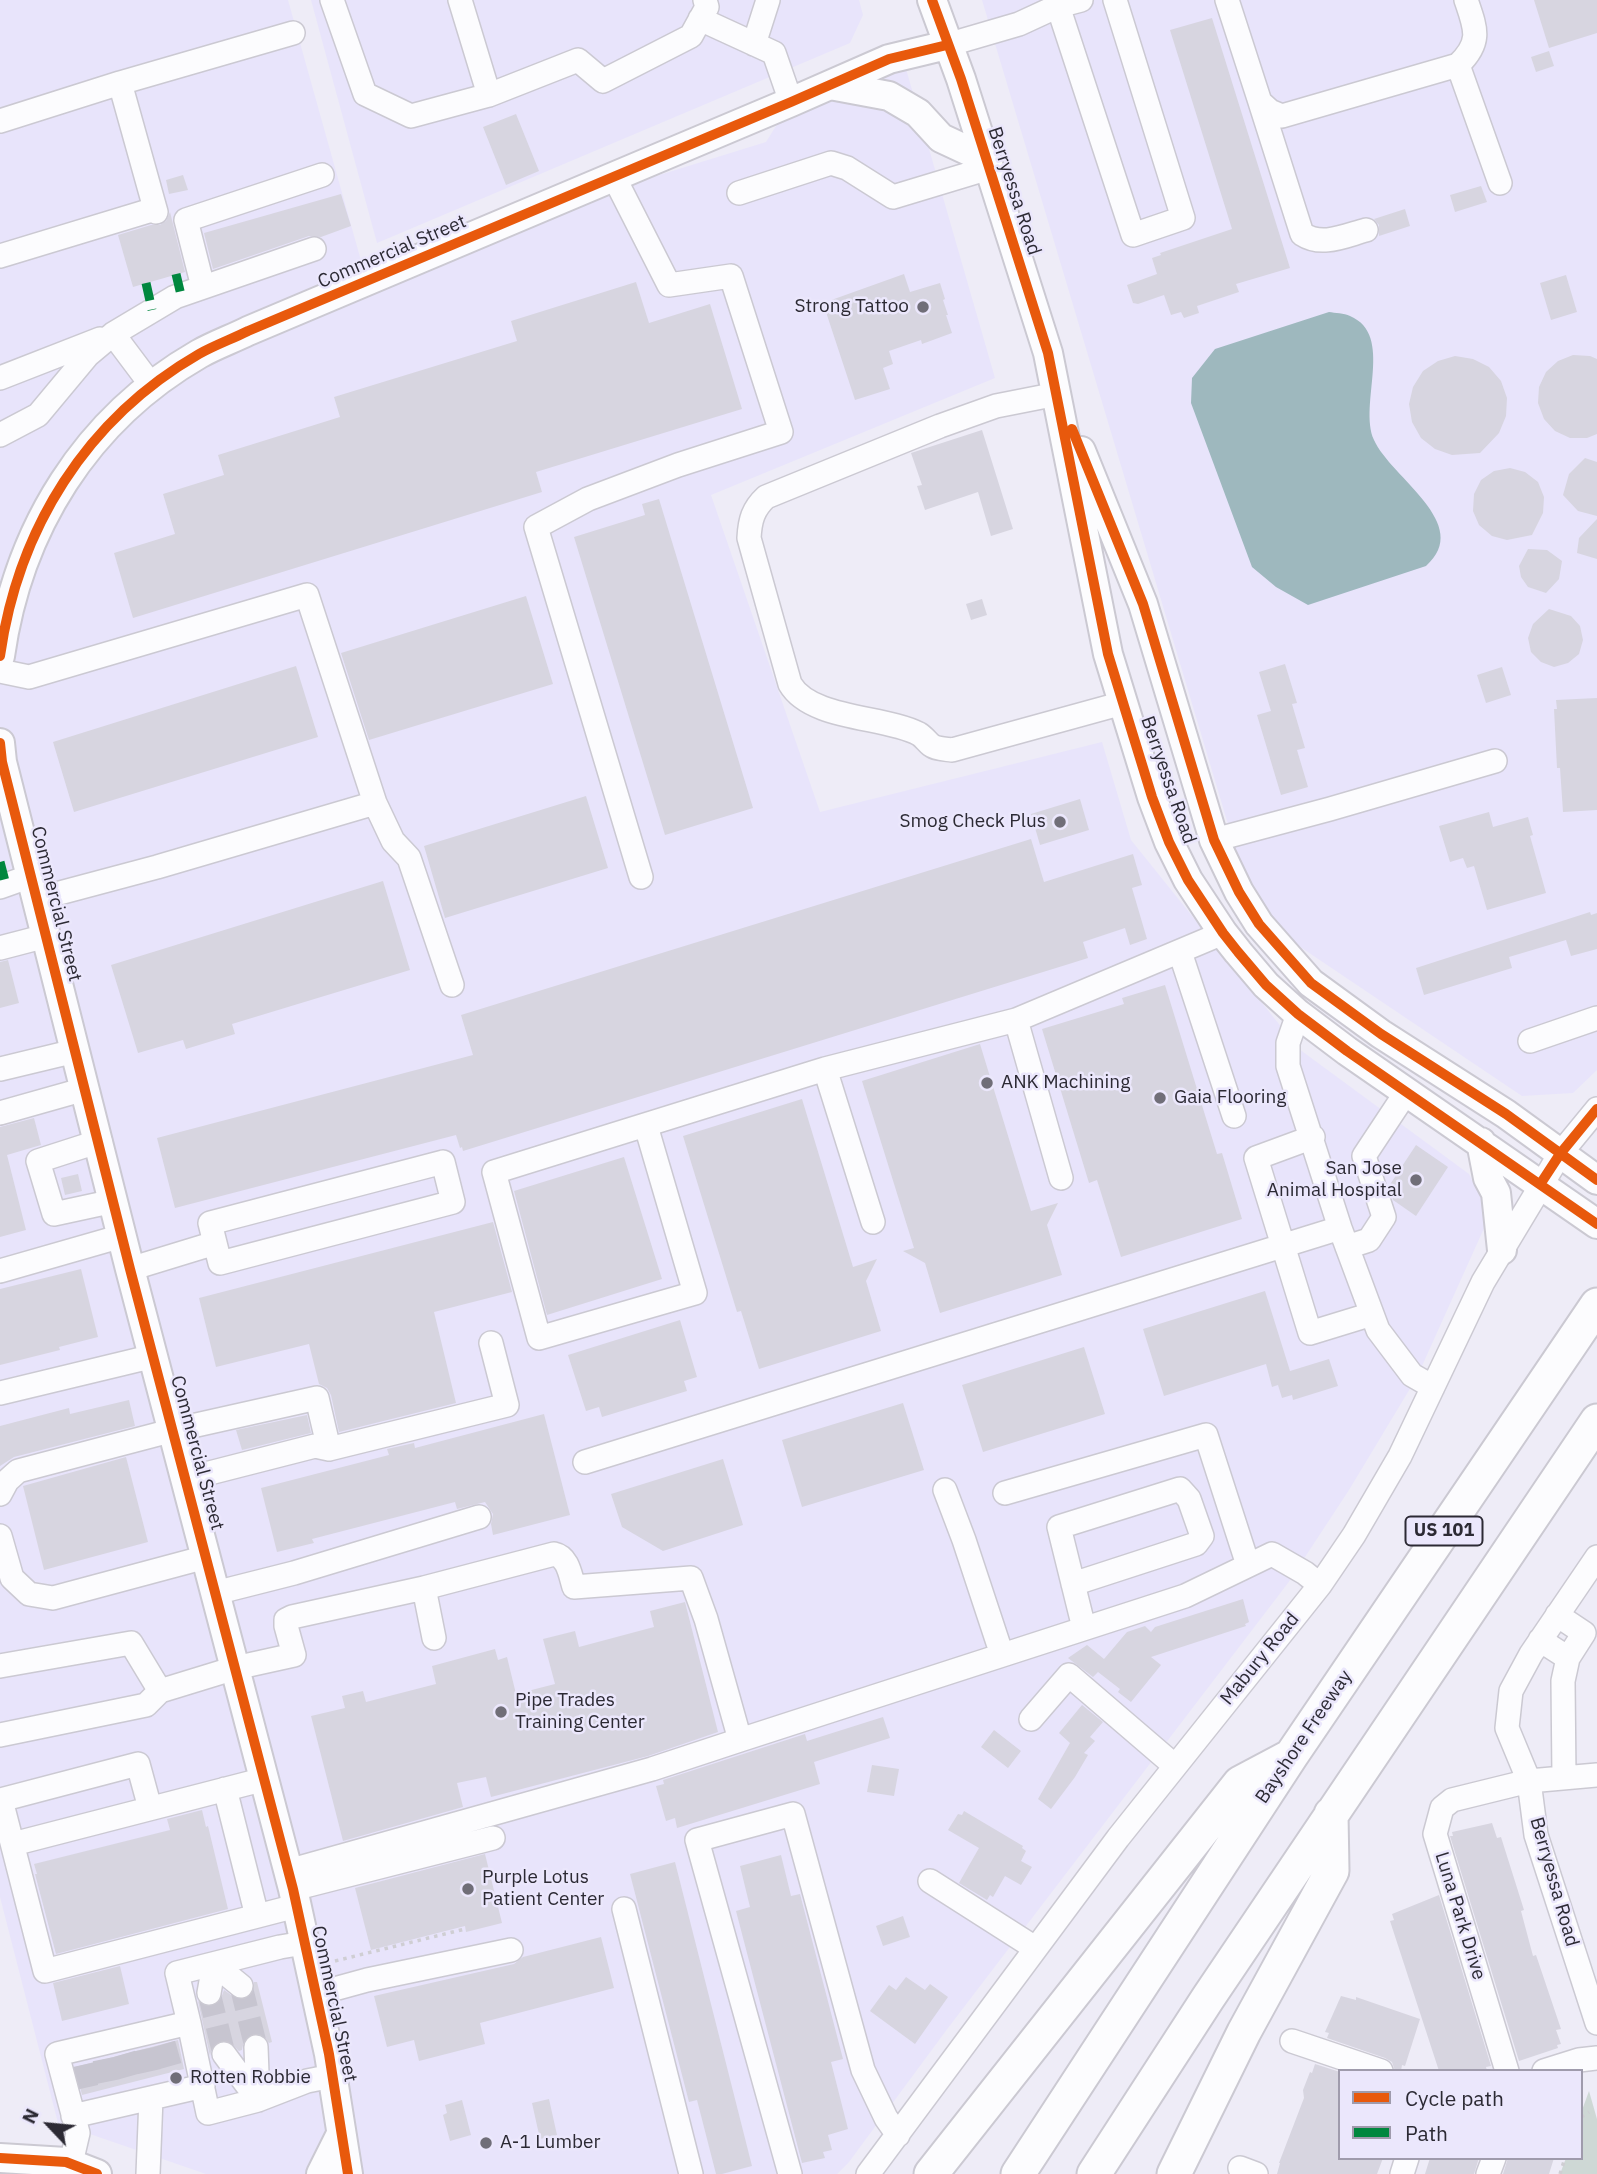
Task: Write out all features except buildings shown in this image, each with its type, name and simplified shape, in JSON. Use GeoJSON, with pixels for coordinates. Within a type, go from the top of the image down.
{"type":"FeatureCollection","features":[{"type":"Feature","properties":{"kind":"highway","name":"Bayshore Freeway"},"geometry":{"type":"LineString","coordinates":[[1018,2174],[1291,1756],[1597,1305]]}},
{"type":"Feature","properties":{"kind":"highway","name":"US 101"},"geometry":{"type":"LineString","coordinates":[[1094,2174],[1208,1997],[1597,1421]]}},
{"type":"Feature","properties":{"kind":"highway"},"geometry":{"type":"LineString","coordinates":[[931,2174],[1240,1783],[1291,1756]]}},
{"type":"Feature","properties":{"kind":"highway"},"geometry":{"type":"LineString","coordinates":[[1174,2174],[1244,2032],[1332,1871],[1331,1814]]}},
{"type":"Feature","properties":{"kind":"main road","name":"Berryessa Road"},"geometry":{"type":"LineString","coordinates":[[932,0],[961,79],[1048,353],[1108,654],[1152,797],[1169,842],[1188,880],[1223,933],[1266,985],[1298,1014],[1592,1220]]}},
{"type":"Feature","properties":{"kind":"main road","name":"Commercial Street"},"geometry":{"type":"LineString","coordinates":[[0,656],[5,622],[20,568],[42,516],[75,463],[127,407],[199,354],[889,59],[947,45]]}},
{"type":"Feature","properties":{"kind":"main road"},"geometry":{"type":"LineString","coordinates":[[830,85],[889,96],[919,114],[942,138],[987,163]]}},
{"type":"Feature","properties":{"kind":"main road","name":"Berryessa Road"},"geometry":{"type":"LineString","coordinates":[[1057,394],[1143,604],[1214,840],[1239,892],[1259,924],[1311,983],[1381,1034],[1506,1114],[1597,1180]]}},
{"type":"Feature","properties":{"kind":"main road","name":"Commercial Street"},"geometry":{"type":"LineString","coordinates":[[0,743],[8,818],[34,887],[100,1141],[130,1269],[292,1888],[316,1994],[348,2174]]}},
{"type":"Feature","properties":{"kind":"main road"},"geometry":{"type":"LineString","coordinates":[[1481,1142],[1488,1178],[1496,1193],[1502,1250]]}},
{"type":"Feature","properties":{"kind":"main road"},"geometry":{"type":"LineString","coordinates":[[321,2174],[341,2134]]}},
{"type":"Feature","properties":{"kind":"main road"},"geometry":{"type":"LineString","coordinates":[[9,2164],[71,2163],[97,2174]]}},
{"type":"Feature","properties":{"kind":"street"},"geometry":{"type":"LineString","coordinates":[[332,0],[365,94],[411,116],[489,95],[578,60],[603,81],[691,36],[703,10],[754,44],[775,53],[791,102]]}},
{"type":"Feature","properties":{"kind":"street"},"geometry":{"type":"LineString","coordinates":[[460,0],[489,95]]}},
{"type":"Feature","properties":{"kind":"street"},"geometry":{"type":"LineString","coordinates":[[754,44],[768,0]]}},
{"type":"Feature","properties":{"kind":"street"},"geometry":{"type":"LineString","coordinates":[[947,45],[1019,24],[1057,3],[1081,0]]}},
{"type":"Feature","properties":{"kind":"street"},"geometry":{"type":"LineString","coordinates":[[1057,3],[1133,235],[1183,218],[1115,0]]}},
{"type":"Feature","properties":{"kind":"street"},"geometry":{"type":"LineString","coordinates":[[1227,0],[1302,234],[1311,240],[1324,241],[1366,230]]}},
{"type":"Feature","properties":{"kind":"street"},"geometry":{"type":"LineString","coordinates":[[1260,102],[1270,111],[1282,116],[1294,114],[1458,65],[1470,54],[1476,38],[1466,0]]}},
{"type":"Feature","properties":{"kind":"street"},"geometry":{"type":"LineString","coordinates":[[0,121],[293,33]]}},
{"type":"Feature","properties":{"kind":"street"},"geometry":{"type":"LineString","coordinates":[[1458,65],[1500,183]]}},
{"type":"Feature","properties":{"kind":"street"},"geometry":{"type":"LineString","coordinates":[[0,256],[155,211],[120,83]]}},
{"type":"Feature","properties":{"kind":"street"},"geometry":{"type":"LineString","coordinates":[[739,193],[831,163],[847,167],[893,197],[987,163]]}},
{"type":"Feature","properties":{"kind":"street"},"geometry":{"type":"LineString","coordinates":[[203,287],[186,220],[322,175]]}},
{"type":"Feature","properties":{"kind":"street"},"geometry":{"type":"LineString","coordinates":[[614,177],[669,285],[732,276],[781,432],[678,465],[588,499],[536,527],[641,877]]}},
{"type":"Feature","properties":{"kind":"street"},"geometry":{"type":"LineString","coordinates":[[0,435],[38,415],[88,355],[113,334],[175,297],[314,249]]}},
{"type":"Feature","properties":{"kind":"street"},"geometry":{"type":"LineString","coordinates":[[113,334],[152,386]]}},
{"type":"Feature","properties":{"kind":"street"},"geometry":{"type":"LineString","coordinates":[[0,378],[113,334]]}},
{"type":"Feature","properties":{"kind":"street"},"geometry":{"type":"LineString","coordinates":[[1057,394],[996,406],[766,497],[756,506],[750,521],[749,538],[790,684],[796,695],[809,702],[848,716],[898,727],[921,735],[933,747],[952,750],[1123,703]]}},
{"type":"Feature","properties":{"kind":"street"},"geometry":{"type":"LineString","coordinates":[[0,671],[29,677],[307,595],[375,803],[393,841],[409,858],[452,985]]}},
{"type":"Feature","properties":{"kind":"street"},"geometry":{"type":"LineString","coordinates":[[1214,840],[1495,761]]}},
{"type":"Feature","properties":{"kind":"street"},"geometry":{"type":"LineString","coordinates":[[0,887],[34,887],[157,867],[375,803]]}},
{"type":"Feature","properties":{"kind":"street"},"geometry":{"type":"LineString","coordinates":[[646,1126],[695,1293],[539,1338],[494,1172],[825,1069],[1016,1020],[1223,933]]}},
{"type":"Feature","properties":{"kind":"street"},"geometry":{"type":"LineString","coordinates":[[0,948],[46,936]]}},
{"type":"Feature","properties":{"kind":"street"},"geometry":{"type":"LineString","coordinates":[[1180,952],[1234,1116]]}},
{"type":"Feature","properties":{"kind":"street"},"geometry":{"type":"LineString","coordinates":[[1298,1014],[1288,1043],[1288,1066],[1344,1237],[1378,1330],[1412,1375],[1433,1387]]}},
{"type":"Feature","properties":{"kind":"street"},"geometry":{"type":"LineString","coordinates":[[1530,1041],[1597,1018]]}},
{"type":"Feature","properties":{"kind":"street"},"geometry":{"type":"LineString","coordinates":[[1016,1020],[1061,1178]]}},
{"type":"Feature","properties":{"kind":"street"},"geometry":{"type":"LineString","coordinates":[[0,1069],[75,1051]]}},
{"type":"Feature","properties":{"kind":"street"},"geometry":{"type":"LineString","coordinates":[[825,1069],[873,1222]]}},
{"type":"Feature","properties":{"kind":"street"},"geometry":{"type":"LineString","coordinates":[[0,1113],[85,1089]]}},
{"type":"Feature","properties":{"kind":"street"},"geometry":{"type":"LineString","coordinates":[[585,1462],[1283,1245],[1344,1237],[1368,1240],[1384,1217],[1364,1156],[1406,1091]]}},
{"type":"Feature","properties":{"kind":"street","name":"Mabury Road"},"geometry":{"type":"LineString","coordinates":[[868,2174],[1035,1948],[1175,1766],[1320,1585],[1354,1535],[1393,1467],[1483,1282],[1560,1154],[1597,1110]]}},
{"type":"Feature","properties":{"kind":"street"},"geometry":{"type":"LineString","coordinates":[[1312,1137],[1256,1158],[1310,1334],[1373,1314]]}},
{"type":"Feature","properties":{"kind":"street"},"geometry":{"type":"LineString","coordinates":[[100,1141],[38,1160],[54,1214],[114,1201]]}},
{"type":"Feature","properties":{"kind":"street"},"geometry":{"type":"LineString","coordinates":[[443,1162],[453,1202],[220,1263],[215,1243],[210,1223],[443,1162]]}},
{"type":"Feature","properties":{"kind":"street"},"geometry":{"type":"LineString","coordinates":[[0,1271],[122,1236]]}},
{"type":"Feature","properties":{"kind":"street"},"geometry":{"type":"LineString","coordinates":[[130,1269],[215,1243]]}},
{"type":"Feature","properties":{"kind":"street"},"geometry":{"type":"LineString","coordinates":[[186,1479],[315,1446],[329,1449],[507,1405],[491,1343]]}},
{"type":"Feature","properties":{"kind":"street"},"geometry":{"type":"LineString","coordinates":[[0,1394],[154,1356]]}},
{"type":"Feature","properties":{"kind":"street"},"geometry":{"type":"LineString","coordinates":[[0,1494],[7,1481],[18,1471],[174,1430],[317,1398],[329,1449]]}},
{"type":"Feature","properties":{"kind":"street"},"geometry":{"type":"LineString","coordinates":[[1005,1493],[1206,1435],[1248,1565]]}},
{"type":"Feature","properties":{"kind":"street"},"geometry":{"type":"LineString","coordinates":[[1073,1584],[1196,1544],[1202,1536],[1189,1499],[1180,1489],[1059,1528],[1073,1584],[1084,1628]]}},
{"type":"Feature","properties":{"kind":"street"},"geometry":{"type":"LineString","coordinates":[[945,1490],[1002,1655]]}},
{"type":"Feature","properties":{"kind":"street"},"geometry":{"type":"LineString","coordinates":[[215,1593],[294,1573],[479,1517]]}},
{"type":"Feature","properties":{"kind":"street"},"geometry":{"type":"LineString","coordinates":[[0,1536],[12,1578],[29,1594],[53,1598],[206,1557]]}},
{"type":"Feature","properties":{"kind":"street"},"geometry":{"type":"LineString","coordinates":[[0,1735],[146,1704],[160,1691],[235,1668],[294,1655],[286,1626],[286,1620],[292,1617],[424,1588],[554,1554],[566,1561],[574,1587],[691,1578],[706,1619],[740,1740]]}},
{"type":"Feature","properties":{"kind":"street"},"geometry":{"type":"LineString","coordinates":[[150,1808],[138,1764],[1,1800],[45,1971],[257,1916],[292,1888],[1185,1596],[1272,1554],[1320,1585]]}},
{"type":"Feature","properties":{"kind":"street","name":"Berryessa Road"},"geometry":{"type":"LineString","coordinates":[[1597,1557],[1540,1640],[1511,1691],[1507,1728],[1529,1781],[1536,1835],[1597,2022]]}},
{"type":"Feature","properties":{"kind":"street"},"geometry":{"type":"LineString","coordinates":[[424,1588],[434,1638]]}},
{"type":"Feature","properties":{"kind":"street"},"geometry":{"type":"LineString","coordinates":[[1557,1615],[1584,1633],[1568,1658],[1563,1681],[1564,1777]]}},
{"type":"Feature","properties":{"kind":"street"},"geometry":{"type":"LineString","coordinates":[[1540,1640],[1568,1658]]}},
{"type":"Feature","properties":{"kind":"street"},"geometry":{"type":"LineString","coordinates":[[0,1666],[131,1643],[160,1691]]}},
{"type":"Feature","properties":{"kind":"street"},"geometry":{"type":"LineString","coordinates":[[1031,1719],[1069,1675],[1175,1766]]}},
{"type":"Feature","properties":{"kind":"street","name":"Luna Park Drive"},"geometry":{"type":"LineString","coordinates":[[1506,2069],[1435,1834],[1442,1808],[1452,1800],[1529,1781],[1597,1775]]}},
{"type":"Feature","properties":{"kind":"street"},"geometry":{"type":"LineString","coordinates":[[13,1844],[265,1779]]}},
{"type":"Feature","properties":{"kind":"street"},"geometry":{"type":"LineString","coordinates":[[225,1789],[257,1916]]}},
{"type":"Feature","properties":{"kind":"street"},"geometry":{"type":"LineString","coordinates":[[790,2174],[697,1840],[793,1814],[863,2070],[886,2118],[898,2135]]}},
{"type":"Feature","properties":{"kind":"street"},"geometry":{"type":"LineString","coordinates":[[292,1888],[493,1838]]}},
{"type":"Feature","properties":{"kind":"street"},"geometry":{"type":"LineString","coordinates":[[930,1881],[1035,1948]]}},
{"type":"Feature","properties":{"kind":"street"},"geometry":{"type":"LineString","coordinates":[[624,1909],[691,2174]]}},
{"type":"Feature","properties":{"kind":"street"},"geometry":{"type":"LineString","coordinates":[[304,1943],[177,1973],[208,2113],[258,2100],[307,2081],[332,2076]]}},
{"type":"Feature","properties":{"kind":"street"},"geometry":{"type":"LineString","coordinates":[[316,1994],[367,1980],[511,1950]]}},
{"type":"Feature","properties":{"kind":"street"},"geometry":{"type":"LineString","coordinates":[[214,1964],[241,1986]]}},
{"type":"Feature","properties":{"kind":"street"},"geometry":{"type":"LineString","coordinates":[[209,1993],[214,1964]]}},
{"type":"Feature","properties":{"kind":"street"},"geometry":{"type":"LineString","coordinates":[[148,2174],[130,2094],[57,2054],[122,2047],[189,2023]]}},
{"type":"Feature","properties":{"kind":"street"},"geometry":{"type":"LineString","coordinates":[[1292,2041],[1375,2069]]}},
{"type":"Feature","properties":{"kind":"street"},"geometry":{"type":"LineString","coordinates":[[256,2047],[258,2100]]}},
{"type":"Feature","properties":{"kind":"street"},"geometry":{"type":"LineString","coordinates":[[224,2054],[258,2100]]}},
{"type":"Feature","properties":{"kind":"street"},"geometry":{"type":"LineString","coordinates":[[1550,2069],[1579,2060],[1597,2058]]}},
{"type":"Feature","properties":{"kind":"street"},"geometry":{"type":"LineString","coordinates":[[71,2163],[78,2133],[130,2094],[203,2087]]}},
{"type":"Feature","properties":{"kind":"path"},"geometry":{"type":"LineString","coordinates":[[335,1961],[465,1929]]}},
{"type":"Feature","properties":{"kind":"path"},"geometry":{"type":"LineString","coordinates":[[1583,2116],[1589,2112]]}},
{"type":"Feature","properties":{"kind":"shaded area"},"geometry":{"type":"Polygon","coordinates":[[[0,0],[288,0],[367,282],[611,190],[766,142],[791,102],[902,55],[995,378],[711,495],[820,812],[1102,742],[1131,840],[1299,1049],[1469,1174],[1490,1215],[1417,1377],[1349,1490],[1288,1583],[849,2162],[837,2174],[206,2174],[58,2123],[0,1897],[0,0]]]}},
{"type":"Feature","properties":{"kind":"shaded area"},"geometry":{"type":"Polygon","coordinates":[[[311,0],[859,0],[863,15],[850,43],[377,243],[311,0]]]}},
{"type":"Feature","properties":{"kind":"shaded area"},"geometry":{"type":"Polygon","coordinates":[[[982,0],[1597,0],[1597,1070],[1573,1093],[1522,1096],[1281,934],[1242,871],[982,0]]]}},
{"type":"Feature","properties":{"kind":"shaded area"},"geometry":{"type":"Polygon","coordinates":[[[1589,2091],[1597,2119],[1597,2174],[1560,2174],[1565,2160],[1583,2160],[1583,2108],[1589,2091]]]}},
{"type":"Feature","properties":{"kind":"water"},"geometry":{"type":"Polygon","coordinates":[[[1329,312],[1350,316],[1363,325],[1370,338],[1373,372],[1370,425],[1374,440],[1383,455],[1424,502],[1435,518],[1441,534],[1438,550],[1426,566],[1308,605],[1276,587],[1252,567],[1191,403],[1192,378],[1215,349],[1329,312]]]}},
{"type":"Feature","properties":{"kind":"tunnel"},"geometry":{"type":"LineString","coordinates":[[241,1986],[256,2047]]}},
{"type":"Feature","properties":{"kind":"tunnel"},"geometry":{"type":"LineString","coordinates":[[209,1993],[224,2054]]}},
{"type":"Feature","properties":{"kind":"tunnel"},"geometry":{"type":"LineString","coordinates":[[164,2044],[172,2072]]}},
{"type":"Feature","properties":{"kind":"tunnel"},"geometry":{"type":"LineString","coordinates":[[145,2049],[151,2077]]}},
{"type":"Feature","properties":{"kind":"tunnel"},"geometry":{"type":"LineString","coordinates":[[124,2054],[132,2082]]}},
{"type":"Feature","properties":{"kind":"tunnel"},"geometry":{"type":"LineString","coordinates":[[104,2059],[110,2088]]}},
{"type":"Feature","properties":{"kind":"tunnel"},"geometry":{"type":"LineString","coordinates":[[82,2065],[88,2093]]}},
{"type":"Feature","properties":{"kind":"marked path"},"geometry":{"type":"LineString","coordinates":[[176,274],[181,295]]}},
{"type":"Feature","properties":{"kind":"marked path"},"geometry":{"type":"LineString","coordinates":[[146,283],[152,310]]}},
{"type":"Feature","properties":{"kind":"marked path"},"geometry":{"type":"LineString","coordinates":[[0,862],[6,885]]}},
{"type":"Feature","properties":{"kind":"cycle path"},"geometry":{"type":"LineString","coordinates":[[932,0],[961,79],[1048,353],[1108,654],[1152,797],[1169,842],[1188,880],[1238,952],[1266,985],[1298,1014],[1347,1051],[1597,1224]]}},
{"type":"Feature","properties":{"kind":"cycle path"},"geometry":{"type":"LineString","coordinates":[[0,656],[9,609],[23,564],[41,522],[64,482],[91,445],[123,411],[159,380],[199,354],[889,59],[947,45]]}},
{"type":"Feature","properties":{"kind":"cycle path"},"geometry":{"type":"LineString","coordinates":[[1072,429],[1143,604],[1214,840],[1239,892],[1259,924],[1311,983],[1381,1034],[1506,1114],[1597,1180]]}},
{"type":"Feature","properties":{"kind":"cycle path"},"geometry":{"type":"LineString","coordinates":[[0,743],[2,762],[130,1269],[293,1889],[329,2054],[348,2174]]}},
{"type":"Feature","properties":{"kind":"cycle path"},"geometry":{"type":"LineString","coordinates":[[1541,1183],[1560,1154],[1597,1109]]}},
{"type":"Feature","properties":{"kind":"cycle path"},"geometry":{"type":"LineString","coordinates":[[0,2158],[66,2162],[97,2174]]}},
{"type":"Feature","properties":{"kind":"place","name":"Strong Tattoo"},"geometry":{"type":"Point","coordinates":[923,307]}},
{"type":"Feature","properties":{"kind":"place","name":"Smog Check Plus"},"geometry":{"type":"Point","coordinates":[1060,822]}},
{"type":"Feature","properties":{"kind":"place","name":"ANK Machining"},"geometry":{"type":"Point","coordinates":[987,1083]}},
{"type":"Feature","properties":{"kind":"place","name":"Gaia Flooring"},"geometry":{"type":"Point","coordinates":[1160,1098]}},
{"type":"Feature","properties":{"kind":"place","name":"San Jose Animal Hospital"},"geometry":{"type":"Point","coordinates":[1416,1180]}},
{"type":"Feature","properties":{"kind":"place","name":"Pipe Trades Training Center"},"geometry":{"type":"Point","coordinates":[501,1712]}},
{"type":"Feature","properties":{"kind":"place","name":"Purple Lotus Patient Center"},"geometry":{"type":"Point","coordinates":[468,1889]}},
{"type":"Feature","properties":{"kind":"place","name":"Rotten Robbie"},"geometry":{"type":"Point","coordinates":[176,2078]}},
{"type":"Feature","properties":{"kind":"place","name":"A-1 Lumber"},"geometry":{"type":"Point","coordinates":[486,2143]}}]}
